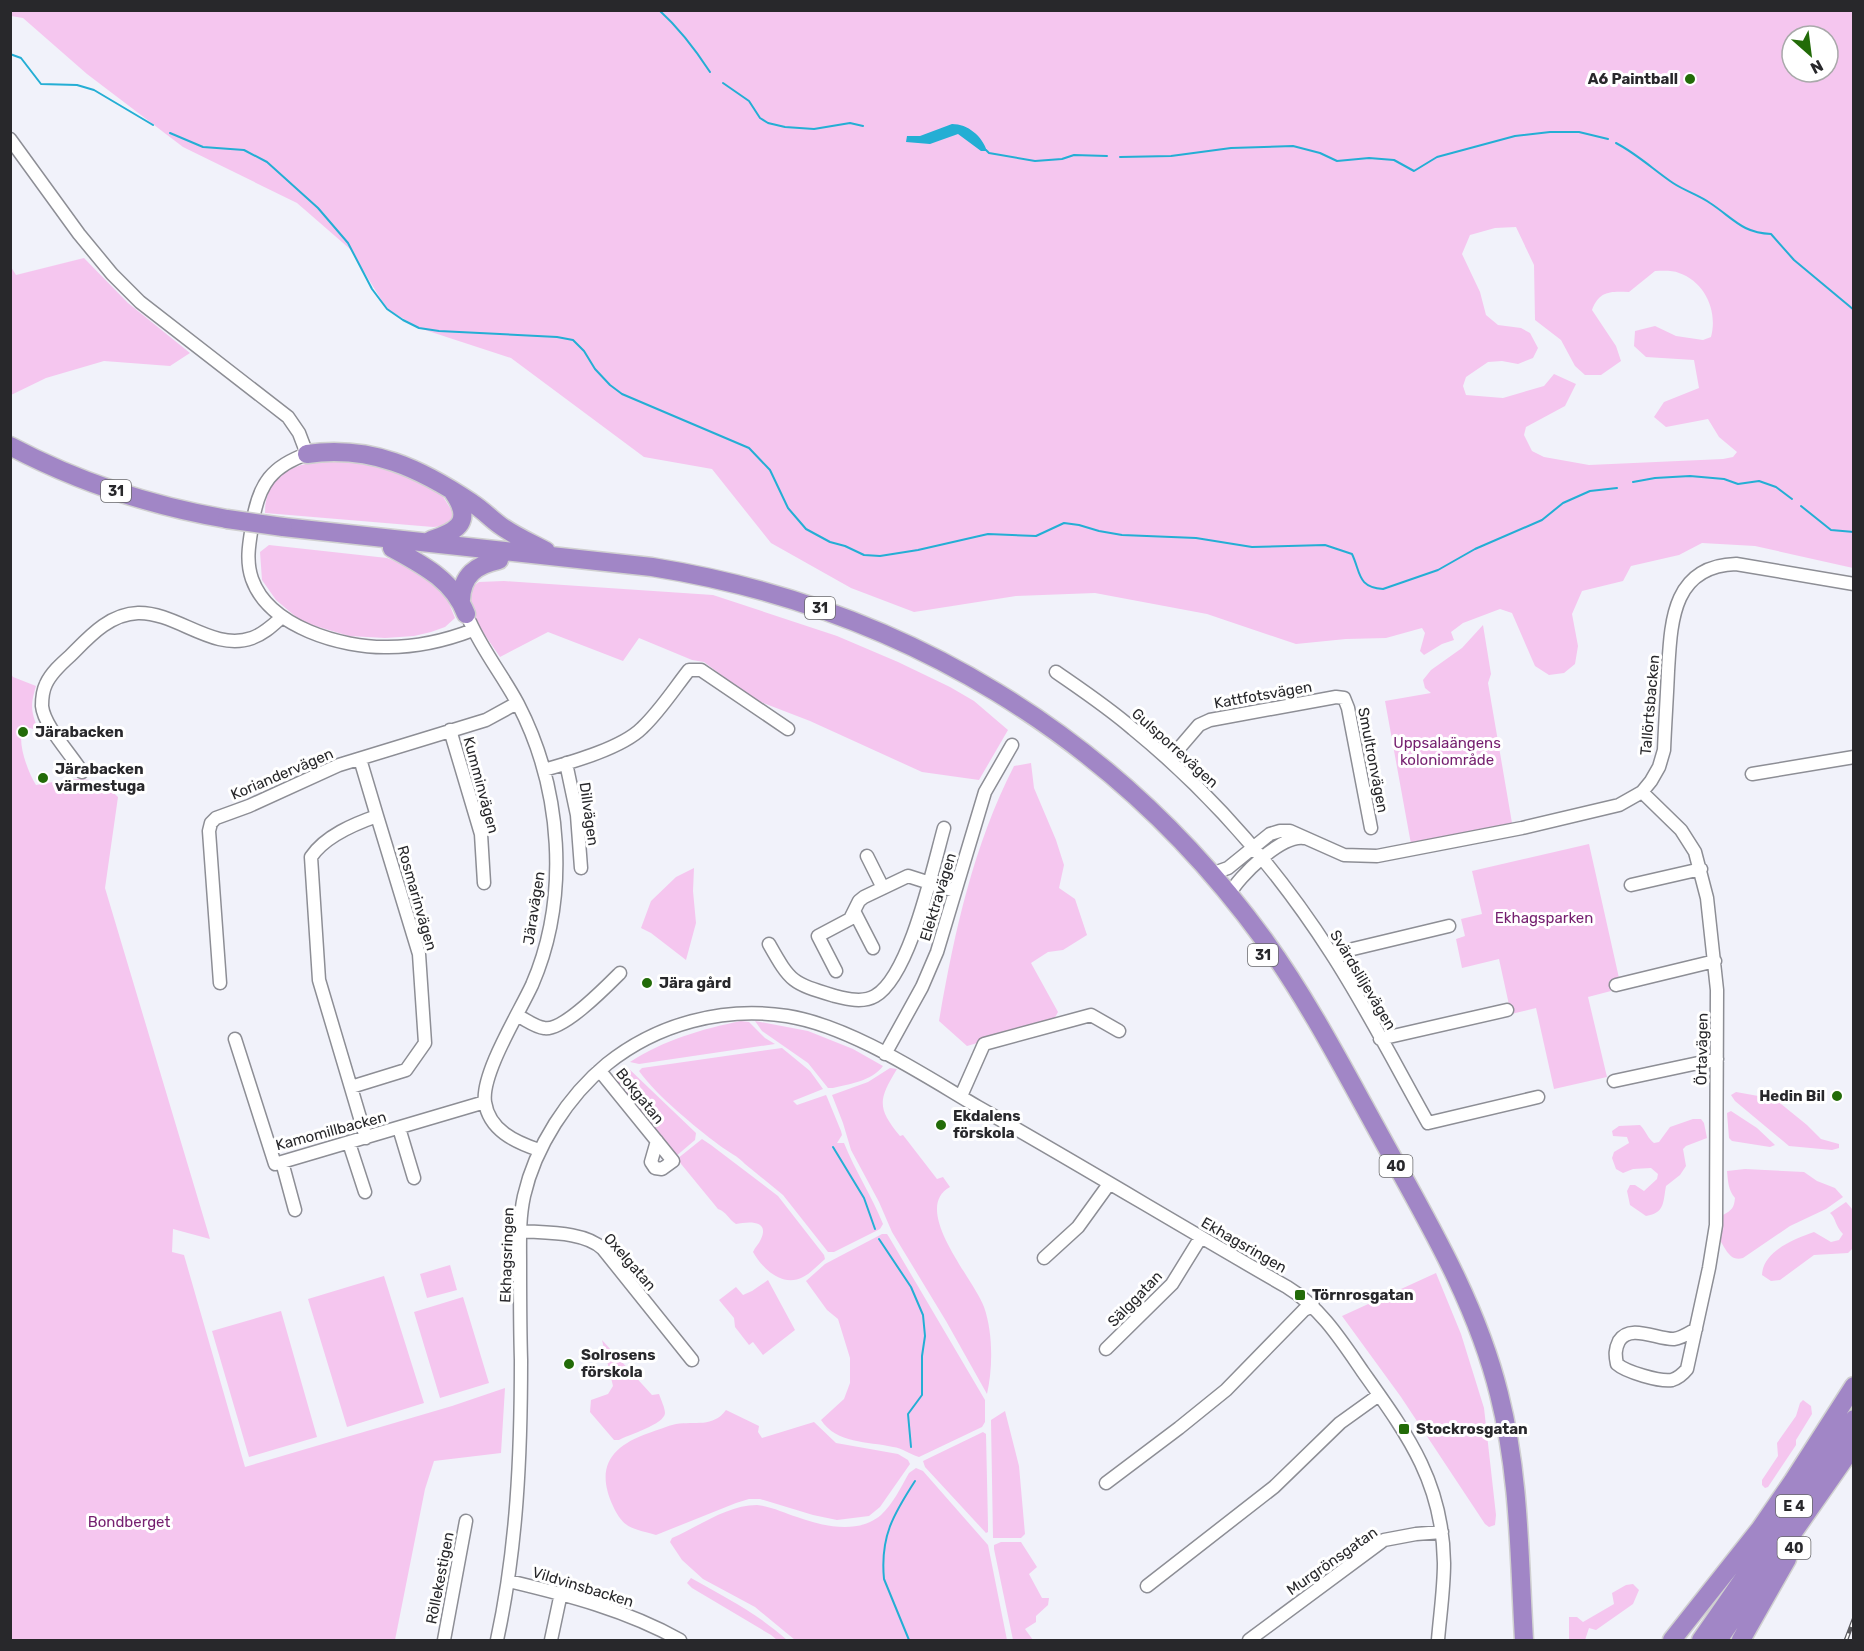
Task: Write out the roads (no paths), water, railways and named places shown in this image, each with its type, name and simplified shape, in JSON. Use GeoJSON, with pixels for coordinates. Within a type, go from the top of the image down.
{"type":"FeatureCollection","features":[{"type":"Feature","properties":{"kind":"highway","name":"31"},"geometry":{"type":"LineString","coordinates":[[10,446],[119,492],[226,523]]}},
{"type":"Feature","properties":{"kind":"highway"},"geometry":{"type":"LineString","coordinates":[[307,454],[340,451],[382,457],[420,472],[472,502],[511,532],[558,557]]}},
{"type":"Feature","properties":{"kind":"highway","name":"31"},"geometry":{"type":"LineString","coordinates":[[10,456],[61,479],[120,501],[171,516],[392,548],[618,572],[687,582],[740,594],[813,615],[876,640],[961,682],[1011,712],[1084,764],[1124,797],[1184,857],[1261,951],[1303,1017],[1429,1243],[1464,1314],[1489,1389],[1506,1468],[1515,1641]]}},
{"type":"Feature","properties":{"kind":"highway"},"geometry":{"type":"LineString","coordinates":[[423,542],[452,532],[460,525],[463,513],[459,500],[453,492]]}},
{"type":"Feature","properties":{"kind":"highway","name":"31"},"geometry":{"type":"LineString","coordinates":[[281,532],[423,542],[652,567],[743,585],[816,606],[853,620],[907,644],[996,692],[1071,742],[1154,813],[1228,895]]}},
{"type":"Feature","properties":{"kind":"highway"},"geometry":{"type":"LineString","coordinates":[[392,548],[437,574],[466,615]]}},
{"type":"Feature","properties":{"kind":"highway"},"geometry":{"type":"LineString","coordinates":[[466,615],[462,585],[469,574],[482,565],[499,560]]}},
{"type":"Feature","properties":{"kind":"highway","name":"40"},"geometry":{"type":"LineString","coordinates":[[1228,895],[1282,967],[1316,1022],[1442,1249],[1475,1318],[1496,1383],[1513,1460],[1519,1522],[1524,1641]]}},
{"type":"Feature","properties":{"kind":"highway","name":"40"},"geometry":{"type":"LineString","coordinates":[[1672,1641],[1760,1529],[1854,1386]]}},
{"type":"Feature","properties":{"kind":"highway","name":"E 4"},"geometry":{"type":"LineString","coordinates":[[1701,1641],[1854,1419]]}},
{"type":"Feature","properties":{"kind":"highway","name":"40"},"geometry":{"type":"LineString","coordinates":[[1741,1641],[1850,1450]]}},
{"type":"Feature","properties":{"kind":"highway","name":"E 4"},"geometry":{"type":"LineString","coordinates":[[1718,1641],[1850,1450]]}},
{"type":"Feature","properties":{"kind":"street"},"geometry":{"type":"LineString","coordinates":[[10,139],[79,234],[140,302],[288,417],[299,433],[307,454],[280,467],[266,481],[256,502],[248,561],[253,582],[264,600],[282,617],[302,628],[342,642],[387,647],[426,643],[458,636],[466,615]]}},
{"type":"Feature","properties":{"kind":"street","name":"Tallörtsbacken"},"geometry":{"type":"LineString","coordinates":[[1211,874],[1228,868],[1270,834],[1280,831],[1290,831],[1344,855],[1361,857],[1394,854],[1522,828],[1619,805],[1642,792],[1659,767],[1664,750],[1673,617],[1681,593],[1690,583],[1711,569],[1724,564],[1736,564],[1854,584]]}},
{"type":"Feature","properties":{"kind":"street"},"geometry":{"type":"LineString","coordinates":[[82,772],[48,721],[42,705],[45,686],[56,669],[97,630],[124,616],[148,613],[162,616],[214,637],[240,640],[259,635],[282,617]]}},
{"type":"Feature","properties":{"kind":"street","name":"Järavägen"},"geometry":{"type":"LineString","coordinates":[[466,615],[517,703],[544,770],[556,837],[555,888],[550,924],[537,971],[518,1016],[488,1075],[485,1101]]}},
{"type":"Feature","properties":{"kind":"street"},"geometry":{"type":"LineString","coordinates":[[544,770],[631,737],[643,728],[689,670],[694,669],[701,670],[788,729]]}},
{"type":"Feature","properties":{"kind":"street","name":"Gulsporrevägen"},"geometry":{"type":"LineString","coordinates":[[1056,672],[1133,728],[1169,760],[1219,809],[1262,859]]}},
{"type":"Feature","properties":{"kind":"street","name":"Kattfotsvägen"},"geometry":{"type":"LineString","coordinates":[[1169,760],[1199,725],[1210,720],[1336,697],[1344,698]]}},
{"type":"Feature","properties":{"kind":"street","name":"Smultronvägen"},"geometry":{"type":"LineString","coordinates":[[1344,698],[1348,708],[1371,828]]}},
{"type":"Feature","properties":{"kind":"street","name":"Koriandervägen"},"geometry":{"type":"LineString","coordinates":[[220,983],[209,840],[211,823],[216,818],[249,806],[339,765],[486,720],[517,703]]}},
{"type":"Feature","properties":{"kind":"street","name":"Kumminvägen"},"geometry":{"type":"LineString","coordinates":[[450,730],[481,834],[484,884]]}},
{"type":"Feature","properties":{"kind":"street","name":"Elektravägen"},"geometry":{"type":"LineString","coordinates":[[885,1054],[922,987],[937,952],[985,792],[1012,745]]}},
{"type":"Feature","properties":{"kind":"street"},"geometry":{"type":"LineString","coordinates":[[1752,774],[1854,757]]}},
{"type":"Feature","properties":{"kind":"street","name":"Rosmarinvägen"},"geometry":{"type":"LineString","coordinates":[[351,1087],[406,1070],[425,1043],[419,954],[360,759]]}},
{"type":"Feature","properties":{"kind":"street","name":"Dillvägen"},"geometry":{"type":"LineString","coordinates":[[566,763],[577,815],[581,868]]}},
{"type":"Feature","properties":{"kind":"street","name":"Örtavägen"},"geometry":{"type":"LineString","coordinates":[[1642,792],[1689,840],[1701,869],[1707,898],[1717,990],[1716,1225],[1696,1329],[1687,1369],[1677,1378],[1666,1380],[1629,1372],[1617,1364],[1615,1351],[1621,1338],[1627,1333],[1672,1339],[1685,1336],[1696,1329]]}},
{"type":"Feature","properties":{"kind":"street"},"geometry":{"type":"LineString","coordinates":[[366,1138],[319,980],[311,857],[319,845],[377,816]]}},
{"type":"Feature","properties":{"kind":"street"},"geometry":{"type":"LineString","coordinates":[[769,944],[783,969],[797,984],[844,998],[867,1000],[881,992],[893,977],[908,948],[944,828]]}},
{"type":"Feature","properties":{"kind":"street"},"geometry":{"type":"LineString","coordinates":[[1228,895],[1237,882],[1262,859],[1288,840],[1297,837],[1304,838]]}},
{"type":"Feature","properties":{"kind":"street"},"geometry":{"type":"LineString","coordinates":[[867,856],[883,888]]}},
{"type":"Feature","properties":{"kind":"street","name":"Svärdsliljevägen"},"geometry":{"type":"LineString","coordinates":[[1262,859],[1299,906],[1332,954],[1428,1123],[1538,1097]]}},
{"type":"Feature","properties":{"kind":"street"},"geometry":{"type":"LineString","coordinates":[[1631,885],[1701,869]]}},
{"type":"Feature","properties":{"kind":"street"},"geometry":{"type":"LineString","coordinates":[[836,971],[818,936],[849,919],[859,901],[908,876],[956,891]]}},
{"type":"Feature","properties":{"kind":"street"},"geometry":{"type":"LineString","coordinates":[[854,911],[873,948]]}},
{"type":"Feature","properties":{"kind":"street"},"geometry":{"type":"LineString","coordinates":[[1332,954],[1449,926]]}},
{"type":"Feature","properties":{"kind":"street"},"geometry":{"type":"LineString","coordinates":[[1616,985],[1715,961]]}},
{"type":"Feature","properties":{"kind":"street"},"geometry":{"type":"LineString","coordinates":[[518,1016],[544,1029],[557,1027],[601,992],[620,973]]}},
{"type":"Feature","properties":{"kind":"street"},"geometry":{"type":"LineString","coordinates":[[1380,1039],[1508,1010]]}},
{"type":"Feature","properties":{"kind":"street","name":"Ekhagsringen"},"geometry":{"type":"LineString","coordinates":[[498,1641],[509,1581],[520,1466],[519,1231],[527,1185],[539,1150],[575,1095],[620,1054],[664,1030],[698,1019],[750,1013],[785,1016],[815,1022],[847,1034],[961,1096],[1300,1295],[1313,1306],[1343,1343],[1404,1429],[1419,1455],[1429,1480],[1442,1532],[1444,1563],[1438,1641]]}},
{"type":"Feature","properties":{"kind":"street"},"geometry":{"type":"LineString","coordinates":[[961,1096],[981,1048],[991,1041],[1091,1015],[1119,1031]]}},
{"type":"Feature","properties":{"kind":"street","name":"Kamomillbacken"},"geometry":{"type":"LineString","coordinates":[[235,1039],[275,1164],[485,1101]]}},
{"type":"Feature","properties":{"kind":"street"},"geometry":{"type":"LineString","coordinates":[[1614,1081],[1717,1059]]}},
{"type":"Feature","properties":{"kind":"street","name":"Bokgatan"},"geometry":{"type":"LineString","coordinates":[[599,1071],[657,1141]]}},
{"type":"Feature","properties":{"kind":"street"},"geometry":{"type":"LineString","coordinates":[[485,1101],[493,1123],[499,1129],[514,1140],[539,1150]]}},
{"type":"Feature","properties":{"kind":"street"},"geometry":{"type":"LineString","coordinates":[[399,1128],[414,1178]]}},
{"type":"Feature","properties":{"kind":"street"},"geometry":{"type":"LineString","coordinates":[[349,1143],[365,1192]]}},
{"type":"Feature","properties":{"kind":"street"},"geometry":{"type":"LineString","coordinates":[[282,1162],[295,1210]]}},
{"type":"Feature","properties":{"kind":"street"},"geometry":{"type":"LineString","coordinates":[[1044,1258],[1078,1227],[1109,1184]]}},
{"type":"Feature","properties":{"kind":"street","name":"Oxelgatan"},"geometry":{"type":"LineString","coordinates":[[519,1231],[583,1237],[594,1241],[603,1249],[692,1359]]}},
{"type":"Feature","properties":{"kind":"street","name":"Sälggatan"},"geometry":{"type":"LineString","coordinates":[[1106,1349],[1172,1284],[1201,1237]]}},
{"type":"Feature","properties":{"kind":"street"},"geometry":{"type":"LineString","coordinates":[[1106,1483],[1226,1390],[1304,1310],[1313,1306]]}},
{"type":"Feature","properties":{"kind":"street"},"geometry":{"type":"LineString","coordinates":[[1147,1586],[1274,1487],[1340,1423],[1379,1395]]}},
{"type":"Feature","properties":{"kind":"street","name":"Röllekestigen"},"geometry":{"type":"LineString","coordinates":[[444,1641],[466,1521]]}},
{"type":"Feature","properties":{"kind":"street","name":"Murgrönsgatan"},"geometry":{"type":"LineString","coordinates":[[1250,1641],[1384,1540],[1442,1532]]}},
{"type":"Feature","properties":{"kind":"street","name":"Vildvinsbacken"},"geometry":{"type":"LineString","coordinates":[[509,1581],[561,1593],[625,1614],[680,1641]]}},
{"type":"Feature","properties":{"kind":"street"},"geometry":{"type":"LineString","coordinates":[[551,1641],[561,1593]]}},
{"type":"Feature","properties":{"kind":"water"},"geometry":{"type":"Polygon","coordinates":[[[952,124],[964,126],[974,132],[982,140],[987,151],[981,151],[958,134],[930,144],[906,142],[907,136],[920,136],[952,124]]]}},
{"type":"Feature","properties":{"kind":"waterway"},"geometry":{"type":"LineString","coordinates":[[659,10],[674,24],[710,72]]}},
{"type":"Feature","properties":{"kind":"waterway"},"geometry":{"type":"LineString","coordinates":[[10,54],[21,58],[41,84],[77,85],[94,90],[153,125]]}},
{"type":"Feature","properties":{"kind":"waterway"},"geometry":{"type":"LineString","coordinates":[[723,83],[749,101],[760,118],[768,123],[814,129],[850,123],[863,126]]}},
{"type":"Feature","properties":{"kind":"waterway"},"geometry":{"type":"LineString","coordinates":[[1120,157],[1171,156],[1231,148],[1293,146],[1320,153],[1337,161],[1369,158],[1394,160],[1414,171],[1437,157],[1515,136],[1550,132],[1579,132],[1608,139]]}},
{"type":"Feature","properties":{"kind":"waterway"},"geometry":{"type":"LineString","coordinates":[[170,133],[203,147],[244,150],[267,162],[318,208],[348,243],[372,289],[387,309],[403,320],[419,328],[439,331],[557,337],[573,340],[584,351],[595,369],[622,394],[749,448],[770,470],[788,508],[806,529],[830,542],[864,555],[880,556],[918,550],[988,534],[1036,536],[1064,523],[1122,535],[1196,538],[1252,547],[1325,545],[1352,554],[1364,582],[1375,588],[1383,589],[1438,570],[1475,549],[1542,520],[1563,503],[1590,491],[1617,488]]}},
{"type":"Feature","properties":{"kind":"waterway"},"geometry":{"type":"LineString","coordinates":[[1616,143],[1673,183],[1706,200],[1738,224],[1752,231],[1771,234],[1794,260],[1854,310]]}},
{"type":"Feature","properties":{"kind":"waterway"},"geometry":{"type":"LineString","coordinates":[[986,150],[989,153],[1035,161],[1062,159],[1074,155],[1107,156]]}},
{"type":"Feature","properties":{"kind":"waterway"},"geometry":{"type":"LineString","coordinates":[[1633,482],[1690,476],[1724,479],[1738,484],[1759,481],[1776,487],[1792,499]]}},
{"type":"Feature","properties":{"kind":"waterway"},"geometry":{"type":"LineString","coordinates":[[1801,506],[1831,530],[1854,532]]}},
{"type":"Feature","properties":{"kind":"waterway"},"geometry":{"type":"LineString","coordinates":[[833,1147],[864,1198],[875,1229]]}},
{"type":"Feature","properties":{"kind":"waterway"},"geometry":{"type":"LineString","coordinates":[[879,1239],[911,1287],[923,1315],[925,1336],[922,1356],[922,1395],[908,1414],[911,1447]]}},
{"type":"Feature","properties":{"kind":"waterway"},"geometry":{"type":"LineString","coordinates":[[909,1640],[884,1579],[883,1564],[886,1538],[894,1516],[915,1481]]}},
{"type":"Feature","properties":{"kind":"railway"},"geometry":{"type":"LineString","coordinates":[[1846,1640],[1854,1619]]}},
{"type":"Feature","properties":{"kind":"place","name":"A6 Paintball"},"geometry":{"type":"Point","coordinates":[1690,79]}},
{"type":"Feature","properties":{"kind":"place","name":"Järabacken"},"geometry":{"type":"Point","coordinates":[23,732]}},
{"type":"Feature","properties":{"kind":"place","name":"Järabacken värmestuga"},"geometry":{"type":"Point","coordinates":[43,778]}},
{"type":"Feature","properties":{"kind":"place","name":"Jära gård"},"geometry":{"type":"Point","coordinates":[647,983]}},
{"type":"Feature","properties":{"kind":"place","name":"Hedin Bil"},"geometry":{"type":"Point","coordinates":[1837,1096]}},
{"type":"Feature","properties":{"kind":"place","name":"Ekdalens förskola"},"geometry":{"type":"Point","coordinates":[941,1125]}},
{"type":"Feature","properties":{"kind":"place","name":"Törnrosgatan"},"geometry":{"type":"Point","coordinates":[1300,1295]}},
{"type":"Feature","properties":{"kind":"place","name":"Solrosens förskola"},"geometry":{"type":"Point","coordinates":[569,1364]}},
{"type":"Feature","properties":{"kind":"place","name":"Stockrosgatan"},"geometry":{"type":"Point","coordinates":[1404,1429]}},
{"type":"Feature","properties":{"kind":"park label","name":"Uppsalaängens koloniområde"},"geometry":{"type":"Point","coordinates":[1447,752]}},
{"type":"Feature","properties":{"kind":"park label","name":"Ekhagsparken"},"geometry":{"type":"Point","coordinates":[1544,918]}},
{"type":"Feature","properties":{"kind":"park label","name":"Bondberget"},"geometry":{"type":"Point","coordinates":[129,1522]}}]}
